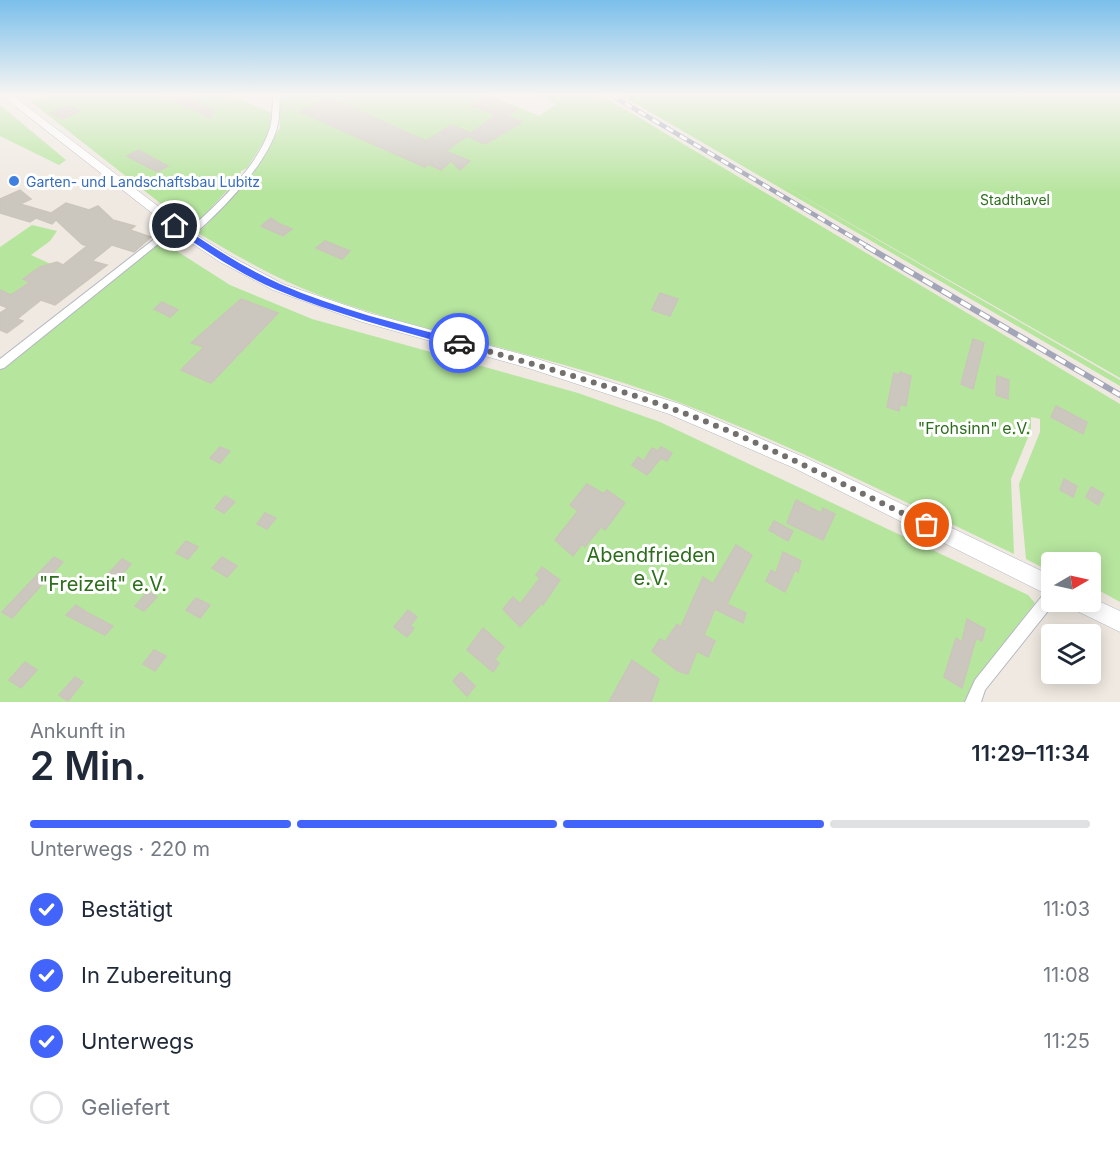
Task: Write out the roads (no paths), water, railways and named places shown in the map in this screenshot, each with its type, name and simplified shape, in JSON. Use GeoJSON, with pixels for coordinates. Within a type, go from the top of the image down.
{"type":"FeatureCollection","features":[{"type":"Feature","properties":{"kind":"main road"},"geometry":{"type":"LineString","coordinates":[[48,128],[181,231],[244,270],[321,304],[546,368],[674,409],[800,463],[1041,584]]}},
{"type":"Feature","properties":{"kind":"main road"},"geometry":{"type":"LineString","coordinates":[[1101,612],[1120,621]]}},
{"type":"Feature","properties":{"kind":"street"},"geometry":{"type":"LineString","coordinates":[[0,365],[181,231],[216,209],[248,172],[273,128]]}},
{"type":"Feature","properties":{"kind":"street"},"geometry":{"type":"LineString","coordinates":[[973,702],[980,685],[1041,609]]}},
{"type":"Feature","properties":{"kind":"railway"},"geometry":{"type":"LineString","coordinates":[[667,128],[869,247]]}},
{"type":"Feature","properties":{"kind":"railway"},"geometry":{"type":"LineString","coordinates":[[866,246],[1120,395]]}},
{"type":"Feature","properties":{"kind":"place","name":"Garten- und Landschaftsbau Lubitz"},"geometry":{"type":"Point","coordinates":[14,181]}},
{"type":"Feature","properties":{"kind":"park label","name":"Stadthavel"},"geometry":{"type":"Point","coordinates":[1015,199]}},
{"type":"Feature","properties":{"kind":"park label","name":"\"Frohsinn\" e.V."},"geometry":{"type":"Point","coordinates":[974,428]}},
{"type":"Feature","properties":{"kind":"park label","name":"Abendfrieden e.V."},"geometry":{"type":"Point","coordinates":[651,566]}},
{"type":"Feature","properties":{"kind":"park label","name":"\"Freizeit\" e.V."},"geometry":{"type":"Point","coordinates":[103,584]}}]}
